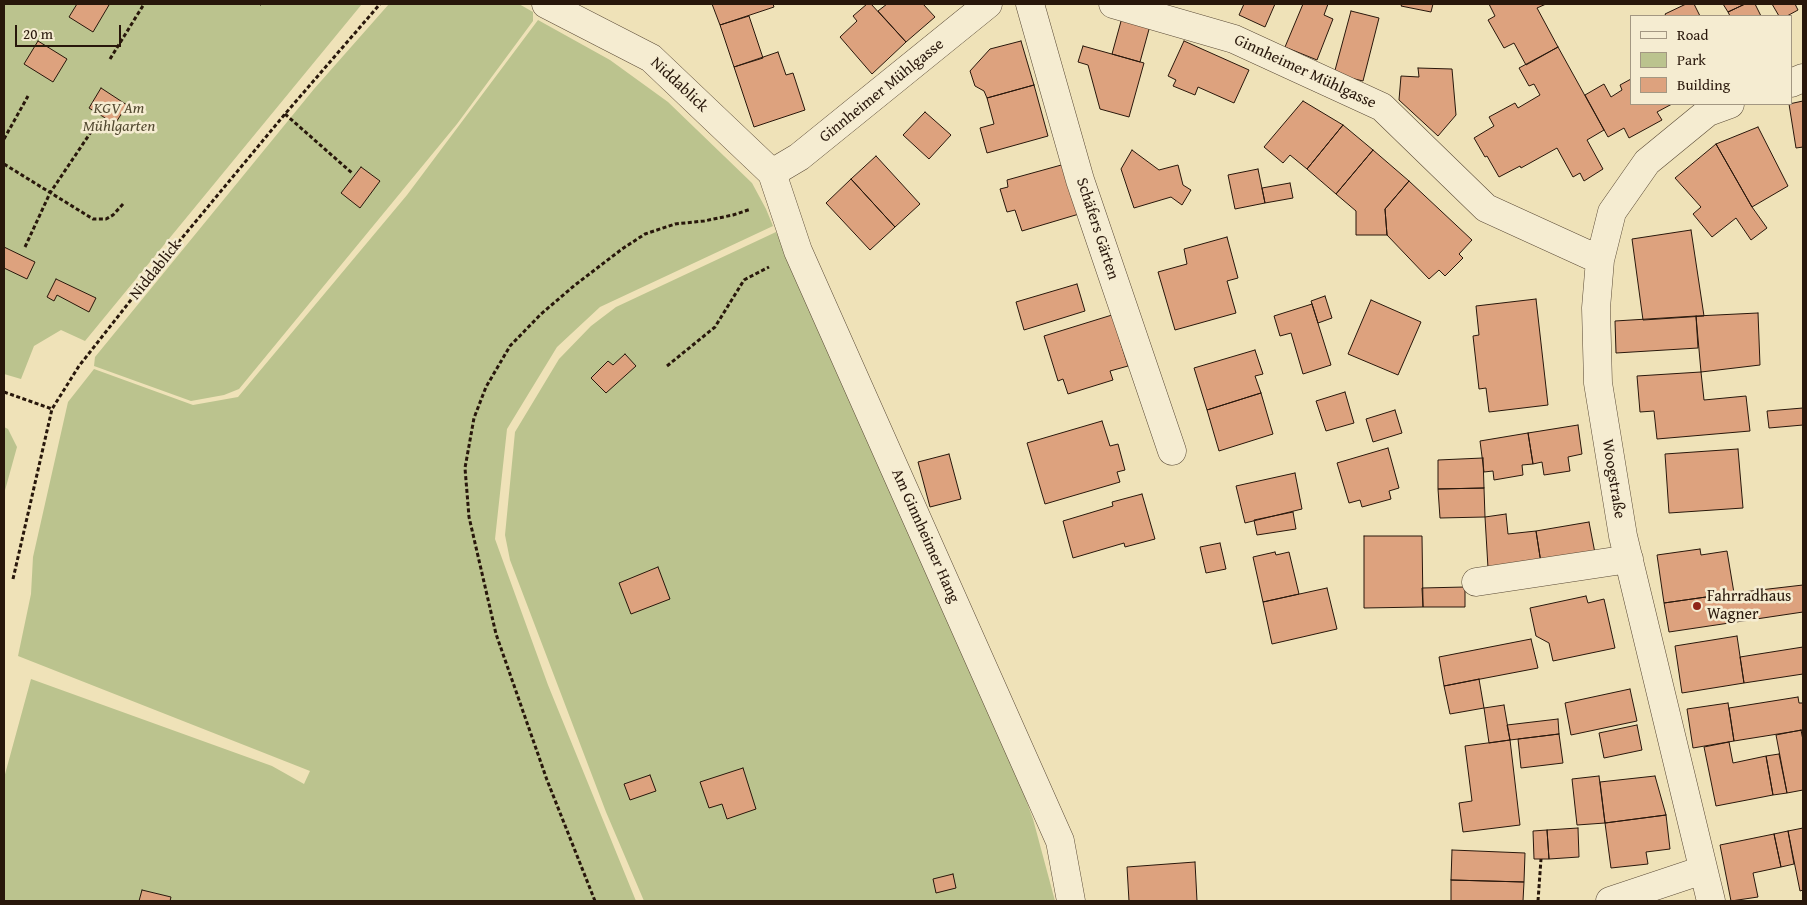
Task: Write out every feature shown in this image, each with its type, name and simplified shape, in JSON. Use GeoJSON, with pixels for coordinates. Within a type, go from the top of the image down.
{"type":"FeatureCollection","features":[{"type":"Feature","properties":{"kind":"street","name":"Niddablick"},"geometry":{"type":"LineString","coordinates":[[546,4],[651,58],[772,172]]}},
{"type":"Feature","properties":{"kind":"street","name":"Ginnheimer Mühlgasse"},"geometry":{"type":"LineString","coordinates":[[772,172],[799,158],[988,4]]}},
{"type":"Feature","properties":{"kind":"street","name":"Schäfers Gärten"},"geometry":{"type":"LineString","coordinates":[[1030,4],[1080,180],[1172,451]]}},
{"type":"Feature","properties":{"kind":"street","name":"Ginnheimer Mühlgasse"},"geometry":{"type":"LineString","coordinates":[[1113,4],[1234,38],[1382,107],[1486,208],[1600,260]]}},
{"type":"Feature","properties":{"kind":"street","name":"Woogstraße"},"geometry":{"type":"LineString","coordinates":[[1711,901],[1623,536],[1598,383],[1596,308],[1600,260],[1612,212],[1648,162],[1708,112],[1727,105]]}},
{"type":"Feature","properties":{"kind":"street","name":"Am Ginnheimer Hang"},"geometry":{"type":"LineString","coordinates":[[772,172],[798,251],[1060,841],[1071,901]]}},
{"type":"Feature","properties":{"kind":"street"},"geometry":{"type":"LineString","coordinates":[[1476,582],[1628,559]]}},
{"type":"Feature","properties":{"kind":"street"},"geometry":{"type":"LineString","coordinates":[[1610,901],[1703,870]]}},
{"type":"Feature","properties":{"kind":"path"},"geometry":{"type":"LineString","coordinates":[[110,59],[144,4]]}},
{"type":"Feature","properties":{"kind":"path","name":"Niddablick"},"geometry":{"type":"LineString","coordinates":[[13,579],[52,409],[79,366],[138,291],[284,114],[380,4]]}},
{"type":"Feature","properties":{"kind":"path"},"geometry":{"type":"LineString","coordinates":[[4,139],[28,96]]}},
{"type":"Feature","properties":{"kind":"path"},"geometry":{"type":"LineString","coordinates":[[284,114],[352,173]]}},
{"type":"Feature","properties":{"kind":"path"},"geometry":{"type":"LineString","coordinates":[[25,246],[50,193],[97,123]]}},
{"type":"Feature","properties":{"kind":"path"},"geometry":{"type":"LineString","coordinates":[[4,164],[93,219],[106,219],[114,215],[124,203]]}},
{"type":"Feature","properties":{"kind":"path"},"geometry":{"type":"LineString","coordinates":[[595,901],[547,780],[496,634],[469,517],[465,468],[474,418],[486,387],[510,346],[541,314],[575,285],[644,234],[675,224],[704,221],[753,208],[762,200],[772,172]]}},
{"type":"Feature","properties":{"kind":"path"},"geometry":{"type":"LineString","coordinates":[[667,366],[715,327],[744,280],[798,251]]}},
{"type":"Feature","properties":{"kind":"path"},"geometry":{"type":"LineString","coordinates":[[4,392],[52,409]]}},
{"type":"Feature","properties":{"kind":"path"},"geometry":{"type":"LineString","coordinates":[[1538,901],[1541,859]]}},
{"type":"Feature","properties":{"kind":"green space","name":"KGV Am Mühlgarten"},"geometry":{"type":"Polygon","coordinates":[[[4,4],[362,4],[85,341],[61,330],[34,346],[21,379],[4,374],[4,4]]]}},
{"type":"Feature","properties":{"kind":"green space"},"geometry":{"type":"Polygon","coordinates":[[[389,4],[519,4],[533,12],[533,21],[457,124],[239,389],[224,395],[191,401],[94,366],[95,357],[314,89],[389,4]]]}},
{"type":"Feature","properties":{"kind":"green space"},"geometry":{"type":"Polygon","coordinates":[[[538,20],[610,60],[668,102],[752,183],[773,226],[600,307],[557,347],[507,429],[495,539],[548,685],[636,901],[170,901],[171,897],[142,890],[139,901],[4,901],[4,778],[31,679],[272,766],[304,784],[310,771],[18,656],[31,594],[33,557],[68,402],[94,369],[193,405],[238,397],[407,195],[538,20]]]}},
{"type":"Feature","properties":{"kind":"green space"},"geometry":{"type":"Polygon","coordinates":[[[776,232],[808,296],[990,702],[1033,819],[1055,901],[644,901],[606,812],[510,560],[505,535],[515,432],[559,359],[591,326],[616,307],[776,232]]]}},
{"type":"Feature","properties":{"kind":"green space"},"geometry":{"type":"Polygon","coordinates":[[[4,427],[8,429],[17,447],[4,494],[4,427]]]}},
{"type":"Feature","properties":{"kind":"building"},"geometry":{"type":"Polygon","coordinates":[[[77,4],[109,5],[93,32],[69,17],[77,4]]]}},
{"type":"Feature","properties":{"kind":"building"},"geometry":{"type":"Polygon","coordinates":[[[712,4],[773,4],[774,7],[720,25],[712,4]]]}},
{"type":"Feature","properties":{"kind":"building"},"geometry":{"type":"Polygon","coordinates":[[[867,4],[871,4],[906,42],[872,74],[840,37],[857,21],[853,16],[867,4]]]}},
{"type":"Feature","properties":{"kind":"building"},"geometry":{"type":"Polygon","coordinates":[[[887,4],[923,4],[935,17],[906,42],[878,11],[887,4]]]}},
{"type":"Feature","properties":{"kind":"building"},"geometry":{"type":"Polygon","coordinates":[[[1244,4],[1275,4],[1265,27],[1239,15],[1244,4]]]}},
{"type":"Feature","properties":{"kind":"building"},"geometry":{"type":"Polygon","coordinates":[[[1303,4],[1328,4],[1324,15],[1333,19],[1317,60],[1285,47],[1303,4]]]}},
{"type":"Feature","properties":{"kind":"building"},"geometry":{"type":"Polygon","coordinates":[[[1402,4],[1433,4],[1431,12],[1401,6],[1402,4]]]}},
{"type":"Feature","properties":{"kind":"building"},"geometry":{"type":"Polygon","coordinates":[[[1489,4],[1546,4],[1537,8],[1558,47],[1526,65],[1514,43],[1504,48],[1488,20],[1495,16],[1489,4]]]}},
{"type":"Feature","properties":{"kind":"building"},"geometry":{"type":"Polygon","coordinates":[[[1686,4],[1694,4],[1700,15],[1666,15],[1686,4]]]}},
{"type":"Feature","properties":{"kind":"building"},"geometry":{"type":"Polygon","coordinates":[[[1723,4],[1745,4],[1728,12],[1723,4]]]}},
{"type":"Feature","properties":{"kind":"building"},"geometry":{"type":"Polygon","coordinates":[[[1745,4],[1755,4],[1760,15],[1730,15],[1728,12],[1745,4]]]}},
{"type":"Feature","properties":{"kind":"building"},"geometry":{"type":"Polygon","coordinates":[[[1772,4],[1795,4],[1798,10],[1789,15],[1778,15],[1772,4]]]}},
{"type":"Feature","properties":{"kind":"building"},"geometry":{"type":"Polygon","coordinates":[[[1351,11],[1379,18],[1363,81],[1334,74],[1351,11]]]}},
{"type":"Feature","properties":{"kind":"building"},"geometry":{"type":"Polygon","coordinates":[[[1123,14],[1151,22],[1140,62],[1112,54],[1123,14]]]}},
{"type":"Feature","properties":{"kind":"building"},"geometry":{"type":"Polygon","coordinates":[[[749,16],[763,58],[734,67],[720,25],[749,16]]]}},
{"type":"Feature","properties":{"kind":"building"},"geometry":{"type":"Polygon","coordinates":[[[38,41],[67,59],[53,82],[24,64],[38,41]]]}},
{"type":"Feature","properties":{"kind":"building"},"geometry":{"type":"Polygon","coordinates":[[[1021,41],[1034,85],[987,98],[984,91],[975,86],[970,71],[990,49],[1021,41]]]}},
{"type":"Feature","properties":{"kind":"building"},"geometry":{"type":"Polygon","coordinates":[[[1184,41],[1249,70],[1234,103],[1198,87],[1195,95],[1173,86],[1176,80],[1168,76],[1184,41]]]}},
{"type":"Feature","properties":{"kind":"building"},"geometry":{"type":"Polygon","coordinates":[[[1083,46],[1144,63],[1129,117],[1100,109],[1088,65],[1078,62],[1083,46]]]}},
{"type":"Feature","properties":{"kind":"building"},"geometry":{"type":"Polygon","coordinates":[[[1558,47],[1604,130],[1587,140],[1603,169],[1584,181],[1580,173],[1573,177],[1557,148],[1521,168],[1520,166],[1499,177],[1474,138],[1494,126],[1489,117],[1515,103],[1518,108],[1540,95],[1534,84],[1529,86],[1519,68],[1558,47]]]}},
{"type":"Feature","properties":{"kind":"building"},"geometry":{"type":"Polygon","coordinates":[[[778,52],[786,75],[793,73],[805,110],[754,127],[734,67],[778,52]]]}},
{"type":"Feature","properties":{"kind":"building"},"geometry":{"type":"Polygon","coordinates":[[[1418,68],[1452,69],[1456,115],[1438,136],[1399,100],[1401,76],[1419,77],[1418,68]]]}},
{"type":"Feature","properties":{"kind":"building"},"geometry":{"type":"Polygon","coordinates":[[[1630,80],[1630,105],[1670,105],[1657,112],[1662,120],[1629,138],[1624,128],[1608,137],[1585,95],[1604,84],[1611,97],[1622,90],[1620,85],[1630,80]]]}},
{"type":"Feature","properties":{"kind":"building"},"geometry":{"type":"Polygon","coordinates":[[[1034,85],[1048,136],[987,153],[980,128],[994,124],[987,98],[1034,85]]]}},
{"type":"Feature","properties":{"kind":"building"},"geometry":{"type":"Polygon","coordinates":[[[101,88],[127,105],[115,124],[89,108],[101,88]]]}},
{"type":"Feature","properties":{"kind":"building"},"geometry":{"type":"Polygon","coordinates":[[[1303,101],[1343,125],[1307,169],[1290,155],[1283,163],[1264,147],[1303,101]]]}},
{"type":"Feature","properties":{"kind":"building"},"geometry":{"type":"Polygon","coordinates":[[[1803,101],[1803,147],[1796,148],[1789,105],[1803,101]]]}},
{"type":"Feature","properties":{"kind":"building"},"geometry":{"type":"Polygon","coordinates":[[[925,112],[951,135],[929,159],[903,135],[925,112]]]}},
{"type":"Feature","properties":{"kind":"building"},"geometry":{"type":"Polygon","coordinates":[[[1343,125],[1373,150],[1336,194],[1307,169],[1343,125]]]}},
{"type":"Feature","properties":{"kind":"building"},"geometry":{"type":"Polygon","coordinates":[[[1758,127],[1788,186],[1752,207],[1716,144],[1758,127]]]}},
{"type":"Feature","properties":{"kind":"building"},"geometry":{"type":"Polygon","coordinates":[[[1716,144],[1752,207],[1767,228],[1751,240],[1736,218],[1712,237],[1693,214],[1701,207],[1675,178],[1716,144]]]}},
{"type":"Feature","properties":{"kind":"building"},"geometry":{"type":"Polygon","coordinates":[[[1132,150],[1159,170],[1178,165],[1183,185],[1191,190],[1182,205],[1171,197],[1134,208],[1121,169],[1132,150]]]}},
{"type":"Feature","properties":{"kind":"building"},"geometry":{"type":"Polygon","coordinates":[[[1373,150],[1409,181],[1385,209],[1387,235],[1356,235],[1356,211],[1336,194],[1373,150]]]}},
{"type":"Feature","properties":{"kind":"building"},"geometry":{"type":"Polygon","coordinates":[[[876,156],[920,204],[895,227],[851,179],[876,156]]]}},
{"type":"Feature","properties":{"kind":"building"},"geometry":{"type":"Polygon","coordinates":[[[1065,164],[1079,214],[1022,231],[1015,210],[1007,212],[1000,189],[1008,187],[1007,180],[1065,164]]]}},
{"type":"Feature","properties":{"kind":"building"},"geometry":{"type":"Polygon","coordinates":[[[361,167],[380,181],[360,208],[341,193],[361,167]]]}},
{"type":"Feature","properties":{"kind":"building"},"geometry":{"type":"Polygon","coordinates":[[[1258,169],[1265,203],[1235,209],[1228,175],[1258,169]]]}},
{"type":"Feature","properties":{"kind":"building"},"geometry":{"type":"Polygon","coordinates":[[[851,179],[895,227],[870,250],[826,203],[851,179]]]}},
{"type":"Feature","properties":{"kind":"building"},"geometry":{"type":"Polygon","coordinates":[[[1409,181],[1472,240],[1459,254],[1463,258],[1445,276],[1439,270],[1429,279],[1387,235],[1385,209],[1409,181]]]}},
{"type":"Feature","properties":{"kind":"building"},"geometry":{"type":"Polygon","coordinates":[[[1290,183],[1293,198],[1265,203],[1262,188],[1290,183]]]}},
{"type":"Feature","properties":{"kind":"building"},"geometry":{"type":"Polygon","coordinates":[[[1691,230],[1704,316],[1643,320],[1632,239],[1691,230]]]}},
{"type":"Feature","properties":{"kind":"building"},"geometry":{"type":"Polygon","coordinates":[[[1227,237],[1238,278],[1227,281],[1236,313],[1175,330],[1158,272],[1187,264],[1184,249],[1227,237]]]}},
{"type":"Feature","properties":{"kind":"building"},"geometry":{"type":"Polygon","coordinates":[[[4,247],[35,262],[27,279],[4,268],[4,247]]]}},
{"type":"Feature","properties":{"kind":"building"},"geometry":{"type":"Polygon","coordinates":[[[56,279],[96,298],[89,312],[57,295],[54,301],[47,297],[56,279]]]}},
{"type":"Feature","properties":{"kind":"building"},"geometry":{"type":"Polygon","coordinates":[[[1077,284],[1085,311],[1024,330],[1016,302],[1077,284]]]}},
{"type":"Feature","properties":{"kind":"building"},"geometry":{"type":"Polygon","coordinates":[[[1325,296],[1332,318],[1318,323],[1311,301],[1325,296]]]}},
{"type":"Feature","properties":{"kind":"building"},"geometry":{"type":"Polygon","coordinates":[[[1536,299],[1548,405],[1489,412],[1486,388],[1479,389],[1473,336],[1479,335],[1476,306],[1536,299]]]}},
{"type":"Feature","properties":{"kind":"building"},"geometry":{"type":"Polygon","coordinates":[[[1371,300],[1421,322],[1398,375],[1348,354],[1371,300]]]}},
{"type":"Feature","properties":{"kind":"building"},"geometry":{"type":"Polygon","coordinates":[[[1312,304],[1331,365],[1303,374],[1291,333],[1280,336],[1274,316],[1312,304]]]}},
{"type":"Feature","properties":{"kind":"building"},"geometry":{"type":"Polygon","coordinates":[[[1758,313],[1760,365],[1701,372],[1696,316],[1758,313]]]}},
{"type":"Feature","properties":{"kind":"building"},"geometry":{"type":"Polygon","coordinates":[[[1112,315],[1128,366],[1110,371],[1113,380],[1068,394],[1063,379],[1058,381],[1044,336],[1112,315]]]}},
{"type":"Feature","properties":{"kind":"building"},"geometry":{"type":"Polygon","coordinates":[[[1696,316],[1698,348],[1616,353],[1615,321],[1696,316]]]}},
{"type":"Feature","properties":{"kind":"building"},"geometry":{"type":"Polygon","coordinates":[[[1255,350],[1263,374],[1255,376],[1261,393],[1207,410],[1194,368],[1255,350]]]}},
{"type":"Feature","properties":{"kind":"building"},"geometry":{"type":"Polygon","coordinates":[[[625,354],[636,366],[606,393],[591,378],[608,361],[613,365],[625,354]]]}},
{"type":"Feature","properties":{"kind":"building"},"geometry":{"type":"Polygon","coordinates":[[[1701,372],[1704,400],[1746,396],[1750,431],[1657,439],[1654,411],[1640,412],[1637,376],[1701,372]]]}},
{"type":"Feature","properties":{"kind":"building"},"geometry":{"type":"Polygon","coordinates":[[[1345,392],[1354,423],[1326,431],[1316,401],[1345,392]]]}},
{"type":"Feature","properties":{"kind":"building"},"geometry":{"type":"Polygon","coordinates":[[[1261,393],[1273,434],[1219,451],[1207,410],[1261,393]]]}},
{"type":"Feature","properties":{"kind":"building"},"geometry":{"type":"Polygon","coordinates":[[[1803,408],[1803,425],[1769,428],[1767,411],[1803,408]]]}},
{"type":"Feature","properties":{"kind":"building"},"geometry":{"type":"Polygon","coordinates":[[[1395,410],[1402,433],[1373,442],[1366,419],[1395,410]]]}},
{"type":"Feature","properties":{"kind":"building"},"geometry":{"type":"Polygon","coordinates":[[[1102,421],[1110,446],[1118,444],[1125,470],[1117,472],[1120,482],[1045,504],[1027,443],[1102,421]]]}},
{"type":"Feature","properties":{"kind":"building"},"geometry":{"type":"Polygon","coordinates":[[[1578,425],[1582,454],[1568,457],[1570,471],[1544,475],[1542,462],[1533,464],[1528,433],[1578,425]]]}},
{"type":"Feature","properties":{"kind":"building"},"geometry":{"type":"Polygon","coordinates":[[[1528,433],[1533,464],[1522,465],[1523,475],[1494,480],[1493,471],[1484,472],[1480,441],[1528,433]]]}},
{"type":"Feature","properties":{"kind":"building"},"geometry":{"type":"Polygon","coordinates":[[[1388,448],[1399,488],[1389,491],[1391,499],[1362,507],[1360,500],[1349,503],[1337,463],[1388,448]]]}},
{"type":"Feature","properties":{"kind":"building"},"geometry":{"type":"Polygon","coordinates":[[[1738,449],[1743,508],[1669,513],[1665,454],[1738,449]]]}},
{"type":"Feature","properties":{"kind":"building"},"geometry":{"type":"Polygon","coordinates":[[[949,454],[961,499],[930,507],[918,462],[949,454]]]}},
{"type":"Feature","properties":{"kind":"building"},"geometry":{"type":"Polygon","coordinates":[[[1483,458],[1484,488],[1438,489],[1438,460],[1483,458]]]}},
{"type":"Feature","properties":{"kind":"building"},"geometry":{"type":"Polygon","coordinates":[[[1295,473],[1302,509],[1245,523],[1236,486],[1295,473]]]}},
{"type":"Feature","properties":{"kind":"building"},"geometry":{"type":"Polygon","coordinates":[[[1484,488],[1485,517],[1440,518],[1438,489],[1484,488]]]}},
{"type":"Feature","properties":{"kind":"building"},"geometry":{"type":"Polygon","coordinates":[[[1142,494],[1155,539],[1125,547],[1124,543],[1073,558],[1063,521],[1113,506],[1112,502],[1142,494]]]}},
{"type":"Feature","properties":{"kind":"building"},"geometry":{"type":"Polygon","coordinates":[[[1293,512],[1296,529],[1257,535],[1254,520],[1293,512]]]}},
{"type":"Feature","properties":{"kind":"building"},"geometry":{"type":"Polygon","coordinates":[[[1506,514],[1508,534],[1536,531],[1541,563],[1488,568],[1485,517],[1506,514]]]}},
{"type":"Feature","properties":{"kind":"building"},"geometry":{"type":"Polygon","coordinates":[[[1589,522],[1595,553],[1541,563],[1536,531],[1589,522]]]}},
{"type":"Feature","properties":{"kind":"building"},"geometry":{"type":"Polygon","coordinates":[[[1364,536],[1422,536],[1423,607],[1364,608],[1364,536]]]}},
{"type":"Feature","properties":{"kind":"building"},"geometry":{"type":"Polygon","coordinates":[[[1220,543],[1226,569],[1206,573],[1200,547],[1220,543]]]}},
{"type":"Feature","properties":{"kind":"building"},"geometry":{"type":"Polygon","coordinates":[[[1700,549],[1701,555],[1727,551],[1734,593],[1664,603],[1657,555],[1700,549]]]}},
{"type":"Feature","properties":{"kind":"building"},"geometry":{"type":"Polygon","coordinates":[[[1275,552],[1276,555],[1289,552],[1299,594],[1263,602],[1253,557],[1275,552]]]}},
{"type":"Feature","properties":{"kind":"building"},"geometry":{"type":"Polygon","coordinates":[[[658,567],[670,599],[631,614],[619,583],[658,567]]]}},
{"type":"Feature","properties":{"kind":"building"},"geometry":{"type":"Polygon","coordinates":[[[1803,585],[1803,612],[1669,632],[1664,603],[1803,585]]]}},
{"type":"Feature","properties":{"kind":"building"},"geometry":{"type":"Polygon","coordinates":[[[1465,587],[1465,607],[1423,607],[1422,588],[1465,587]]]}},
{"type":"Feature","properties":{"kind":"building"},"geometry":{"type":"Polygon","coordinates":[[[1327,588],[1337,629],[1272,644],[1263,602],[1327,588]]]}},
{"type":"Feature","properties":{"kind":"building"},"geometry":{"type":"Polygon","coordinates":[[[1586,596],[1588,603],[1604,599],[1615,648],[1553,661],[1549,643],[1536,636],[1530,608],[1586,596]]]}},
{"type":"Feature","properties":{"kind":"building"},"geometry":{"type":"Polygon","coordinates":[[[1737,636],[1744,683],[1682,693],[1675,646],[1737,636]]]}},
{"type":"Feature","properties":{"kind":"building"},"geometry":{"type":"Polygon","coordinates":[[[1531,639],[1538,668],[1444,686],[1439,657],[1531,639]]]}},
{"type":"Feature","properties":{"kind":"building"},"geometry":{"type":"Polygon","coordinates":[[[1803,647],[1803,674],[1744,683],[1740,657],[1803,647]]]}},
{"type":"Feature","properties":{"kind":"building"},"geometry":{"type":"Polygon","coordinates":[[[1479,679],[1484,708],[1450,714],[1444,686],[1479,679]]]}},
{"type":"Feature","properties":{"kind":"building"},"geometry":{"type":"Polygon","coordinates":[[[1630,689],[1637,721],[1571,735],[1565,703],[1630,689]]]}},
{"type":"Feature","properties":{"kind":"building"},"geometry":{"type":"Polygon","coordinates":[[[1798,697],[1799,703],[1803,703],[1803,730],[1734,741],[1729,708],[1798,697]]]}},
{"type":"Feature","properties":{"kind":"building"},"geometry":{"type":"Polygon","coordinates":[[[1728,703],[1734,741],[1693,748],[1687,709],[1728,703]]]}},
{"type":"Feature","properties":{"kind":"building"},"geometry":{"type":"Polygon","coordinates":[[[1504,705],[1510,740],[1489,743],[1484,708],[1504,705]]]}},
{"type":"Feature","properties":{"kind":"building"},"geometry":{"type":"Polygon","coordinates":[[[1558,719],[1559,734],[1510,740],[1507,725],[1558,719]]]}},
{"type":"Feature","properties":{"kind":"building"},"geometry":{"type":"Polygon","coordinates":[[[1637,725],[1642,750],[1604,758],[1599,733],[1637,725]]]}},
{"type":"Feature","properties":{"kind":"building"},"geometry":{"type":"Polygon","coordinates":[[[1801,730],[1803,740],[1803,790],[1787,793],[1776,735],[1801,730]]]}},
{"type":"Feature","properties":{"kind":"building"},"geometry":{"type":"Polygon","coordinates":[[[1559,734],[1563,763],[1521,768],[1518,739],[1559,734]]]}},
{"type":"Feature","properties":{"kind":"building"},"geometry":{"type":"Polygon","coordinates":[[[1510,740],[1520,825],[1463,832],[1459,803],[1472,801],[1465,746],[1510,740]]]}},
{"type":"Feature","properties":{"kind":"building"},"geometry":{"type":"Polygon","coordinates":[[[1729,742],[1733,763],[1766,756],[1773,795],[1716,806],[1704,747],[1729,742]]]}},
{"type":"Feature","properties":{"kind":"building"},"geometry":{"type":"Polygon","coordinates":[[[1779,754],[1787,793],[1773,795],[1766,756],[1779,754]]]}},
{"type":"Feature","properties":{"kind":"building"},"geometry":{"type":"Polygon","coordinates":[[[743,768],[756,809],[727,819],[722,804],[709,808],[700,782],[743,768]]]}},
{"type":"Feature","properties":{"kind":"building"},"geometry":{"type":"Polygon","coordinates":[[[650,775],[656,791],[630,800],[624,784],[650,775]]]}},
{"type":"Feature","properties":{"kind":"building"},"geometry":{"type":"Polygon","coordinates":[[[1599,776],[1605,823],[1577,825],[1572,779],[1599,776]]]}},
{"type":"Feature","properties":{"kind":"building"},"geometry":{"type":"Polygon","coordinates":[[[1655,776],[1666,815],[1605,823],[1600,782],[1655,776]]]}},
{"type":"Feature","properties":{"kind":"building"},"geometry":{"type":"Polygon","coordinates":[[[1666,815],[1670,849],[1646,852],[1648,864],[1611,868],[1605,823],[1666,815]]]}},
{"type":"Feature","properties":{"kind":"building"},"geometry":{"type":"Polygon","coordinates":[[[1578,828],[1579,857],[1549,859],[1547,830],[1578,828]]]}},
{"type":"Feature","properties":{"kind":"building"},"geometry":{"type":"Polygon","coordinates":[[[1803,828],[1803,890],[1800,891],[1788,831],[1803,828]]]}},
{"type":"Feature","properties":{"kind":"building"},"geometry":{"type":"Polygon","coordinates":[[[1547,830],[1549,859],[1534,859],[1533,831],[1547,830]]]}},
{"type":"Feature","properties":{"kind":"building"},"geometry":{"type":"Polygon","coordinates":[[[1788,831],[1794,864],[1781,867],[1774,834],[1788,831]]]}},
{"type":"Feature","properties":{"kind":"building"},"geometry":{"type":"Polygon","coordinates":[[[1774,834],[1781,867],[1753,873],[1758,897],[1731,901],[1720,845],[1774,834]]]}},
{"type":"Feature","properties":{"kind":"building"},"geometry":{"type":"Polygon","coordinates":[[[1452,850],[1525,853],[1524,882],[1451,880],[1452,850]]]}},
{"type":"Feature","properties":{"kind":"building"},"geometry":{"type":"Polygon","coordinates":[[[1195,862],[1197,901],[1129,901],[1127,867],[1195,862]]]}},
{"type":"Feature","properties":{"kind":"building"},"geometry":{"type":"Polygon","coordinates":[[[953,874],[956,888],[936,893],[933,879],[953,874]]]}},
{"type":"Feature","properties":{"kind":"building"},"geometry":{"type":"Polygon","coordinates":[[[1451,880],[1524,882],[1523,901],[1451,901],[1451,880]]]}},
{"type":"Feature","properties":{"kind":"building"},"geometry":{"type":"Polygon","coordinates":[[[142,890],[171,897],[170,901],[139,901],[142,890]]]}},
{"type":"Feature","properties":{"kind":"place","name":"Fahrradhaus Wagner"},"geometry":{"type":"Point","coordinates":[1697,606]}}]}
